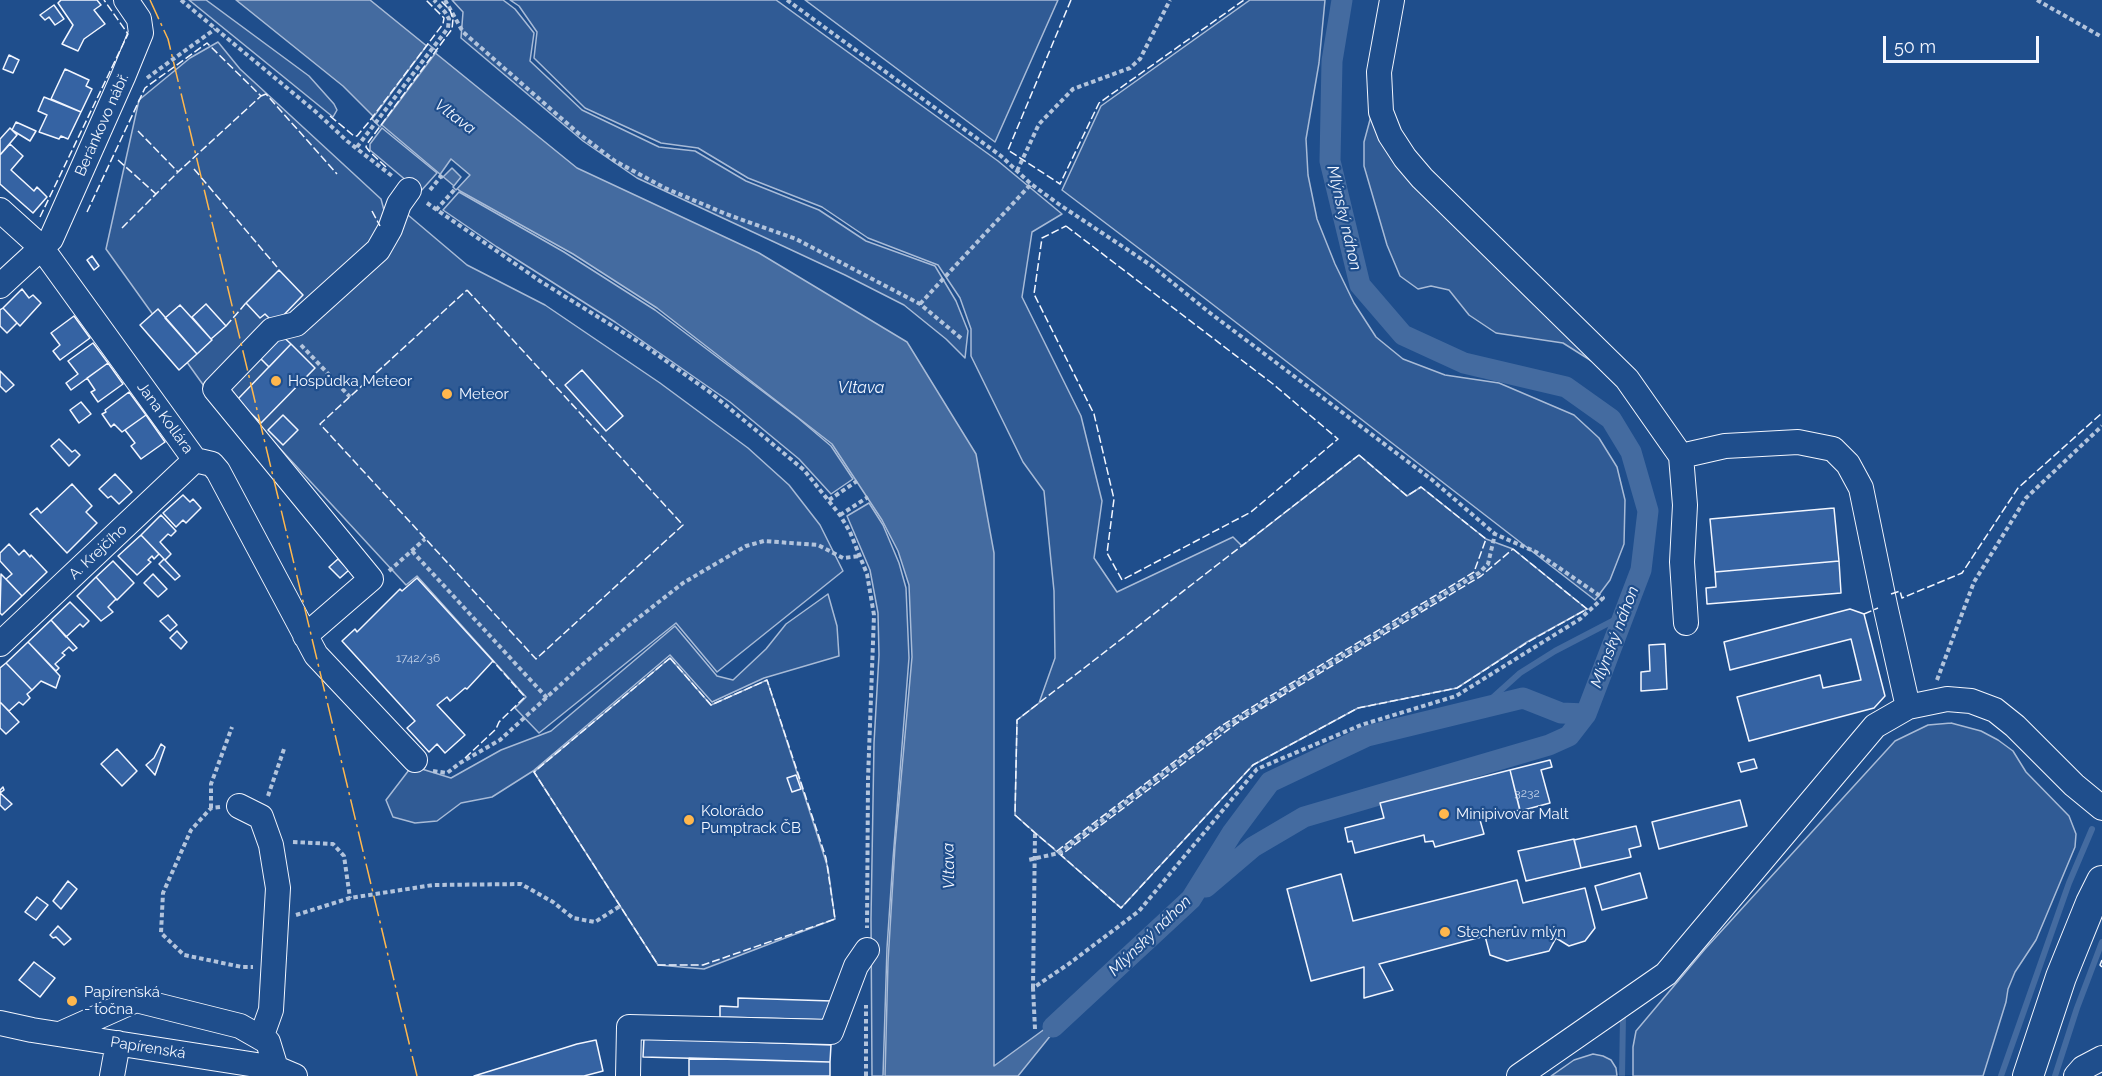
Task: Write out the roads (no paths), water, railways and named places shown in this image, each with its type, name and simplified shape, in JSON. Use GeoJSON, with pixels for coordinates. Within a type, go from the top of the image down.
{"type":"FeatureCollection","features":[{"type":"Feature","properties":{"kind":"main road"},"geometry":{"type":"LineString","coordinates":[[2028,1076],[2061,977],[2102,881]]}},
{"type":"Feature","properties":{"kind":"street","name":"Beránkovo nábř."},"geometry":{"type":"LineString","coordinates":[[0,286],[51,238],[123,77],[141,33],[139,19],[126,0]]}},
{"type":"Feature","properties":{"kind":"street"},"geometry":{"type":"LineString","coordinates":[[1392,0],[1379,72],[1381,112],[1390,135],[1422,178],[1627,379],[1681,456],[1685,506],[1682,562],[1686,623]]}},
{"type":"Feature","properties":{"kind":"street"},"geometry":{"type":"LineString","coordinates":[[305,636],[371,579],[215,389],[278,329],[296,324],[378,250],[390,229],[399,204],[418,192]]}},
{"type":"Feature","properties":{"kind":"street","name":"Jana Kollára"},"geometry":{"type":"LineString","coordinates":[[0,210],[41,247],[195,460],[212,464],[218,471],[316,655],[415,760]]}},
{"type":"Feature","properties":{"kind":"street"},"geometry":{"type":"LineString","coordinates":[[1681,456],[1725,446],[1798,442],[1833,449],[1848,464],[1861,488],[1885,605],[1918,704]]}},
{"type":"Feature","properties":{"kind":"street","name":"A. Krejčího"},"geometry":{"type":"LineString","coordinates":[[0,644],[195,460]]}},
{"type":"Feature","properties":{"kind":"street"},"geometry":{"type":"LineString","coordinates":[[1519,1076],[1666,974],[1875,726],[1918,704],[1947,699],[1971,701],[1995,710],[2015,726],[2074,785],[2102,808]]}},
{"type":"Feature","properties":{"kind":"street"},"geometry":{"type":"LineString","coordinates":[[239,806],[261,817],[271,845],[278,888],[271,1010],[261,1038]]}},
{"type":"Feature","properties":{"kind":"street"},"geometry":{"type":"LineString","coordinates":[[628,1076],[629,1026],[831,1032],[856,966],[867,950]]}},
{"type":"Feature","properties":{"kind":"street"},"geometry":{"type":"LineString","coordinates":[[60,1034],[136,1000],[240,1026],[268,1042],[286,1072]]}},
{"type":"Feature","properties":{"kind":"street","name":"Papírenská"},"geometry":{"type":"LineString","coordinates":[[0,1023],[286,1072]]}},
{"type":"Feature","properties":{"kind":"street"},"geometry":{"type":"LineString","coordinates":[[112,1076],[118,1043]]}},
{"type":"Feature","properties":{"kind":"street"},"geometry":{"type":"LineString","coordinates":[[2076,1076],[2083,1068],[2102,1058]]}},
{"type":"Feature","properties":{"kind":"water","name":"Vltava"},"geometry":{"type":"Polygon","coordinates":[[[236,0],[370,0],[577,168],[759,253],[907,342],[976,454],[994,553],[994,1066],[1072,1009],[1018,1076],[885,1076],[888,962],[895,846],[912,657],[909,585],[898,551],[882,520],[832,444],[657,308],[573,254],[460,191],[383,126],[343,86],[236,0]]]}},
{"type":"Feature","properties":{"kind":"waterway","name":"Mlýnský náhon"},"geometry":{"type":"LineString","coordinates":[[1053,1027],[1191,899],[1232,833],[1270,782],[1367,736],[1523,698],[1561,713],[1586,714],[1641,570],[1648,511],[1631,452],[1611,419],[1566,387],[1464,363],[1403,335],[1360,285],[1330,161],[1332,61],[1342,0]]}},
{"type":"Feature","properties":{"kind":"waterway"},"geometry":{"type":"LineString","coordinates":[[1480,709],[1520,673],[1555,651],[1624,615]]}},
{"type":"Feature","properties":{"kind":"waterway"},"geometry":{"type":"LineString","coordinates":[[1206,887],[1253,847],[1304,817],[1549,745],[1569,736],[1586,714]]}},
{"type":"Feature","properties":{"kind":"waterway"},"geometry":{"type":"LineString","coordinates":[[2001,1076],[2069,883],[2092,829]]}},
{"type":"Feature","properties":{"kind":"waterway"},"geometry":{"type":"LineString","coordinates":[[2055,1076],[2102,942]]}},
{"type":"Feature","properties":{"kind":"waterway"},"geometry":{"type":"LineString","coordinates":[[1622,1076],[1623,1016]]}},
{"type":"Feature","properties":{"kind":"place","name":"Hospůdka Meteor"},"geometry":{"type":"Point","coordinates":[276,381]}},
{"type":"Feature","properties":{"kind":"place","name":"Meteor"},"geometry":{"type":"Point","coordinates":[447,394]}},
{"type":"Feature","properties":{"kind":"place","name":"Minipivovar Malt"},"geometry":{"type":"Point","coordinates":[1444,814]}},
{"type":"Feature","properties":{"kind":"place","name":"Kolorádo Pumptrack ČB"},"geometry":{"type":"Point","coordinates":[689,820]}},
{"type":"Feature","properties":{"kind":"place","name":"Stecherův mlýn"},"geometry":{"type":"Point","coordinates":[1445,932]}},
{"type":"Feature","properties":{"kind":"place","name":"Papírenská - točna"},"geometry":{"type":"Point","coordinates":[72,1001]}}]}
